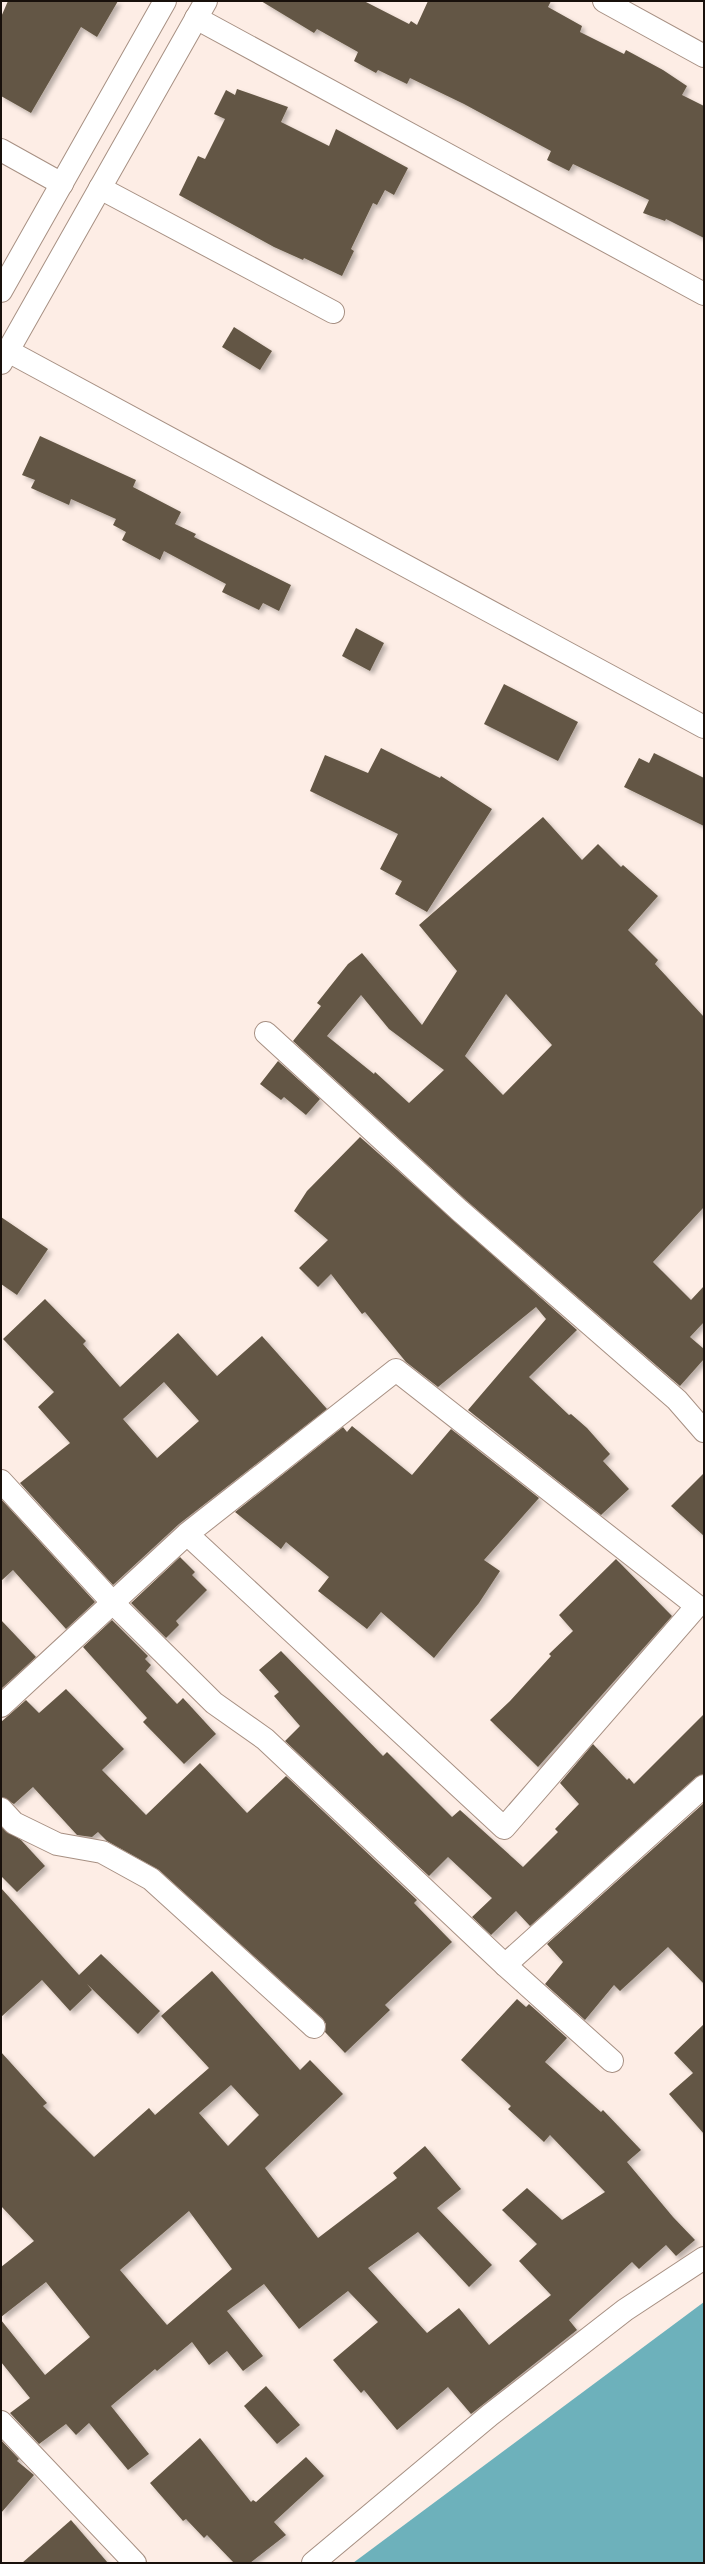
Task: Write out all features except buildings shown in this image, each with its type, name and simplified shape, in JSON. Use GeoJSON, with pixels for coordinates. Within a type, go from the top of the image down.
{"type":"FeatureCollection","features":[{"type":"Feature","properties":{"kind":"street"},"geometry":{"type":"LineString","coordinates":[[1,292],[8,262],[62,184],[165,1]]}},
{"type":"Feature","properties":{"kind":"street"},"geometry":{"type":"LineString","coordinates":[[604,1],[704,56]]}},
{"type":"Feature","properties":{"kind":"street"},"geometry":{"type":"LineString","coordinates":[[704,294],[201,10],[4,357],[704,727]]}},
{"type":"Feature","properties":{"kind":"street"},"geometry":{"type":"LineString","coordinates":[[1,150],[62,184]]}},
{"type":"Feature","properties":{"kind":"street"},"geometry":{"type":"LineString","coordinates":[[100,188],[333,312]]}},
{"type":"Feature","properties":{"kind":"street"},"geometry":{"type":"LineString","coordinates":[[266,1033],[459,1210],[677,1400],[704,1431]]}},
{"type":"Feature","properties":{"kind":"street"},"geometry":{"type":"LineString","coordinates":[[1,1706],[187,1534],[396,1370],[701,1603],[504,1828],[187,1534]]}},
{"type":"Feature","properties":{"kind":"street"},"geometry":{"type":"LineString","coordinates":[[1,1481],[112,1603],[214,1703],[265,1739],[505,1966],[612,2061]]}},
{"type":"Feature","properties":{"kind":"street"},"geometry":{"type":"LineString","coordinates":[[505,1966],[704,1786]]}},
{"type":"Feature","properties":{"kind":"street"},"geometry":{"type":"LineString","coordinates":[[1,1809],[14,1823],[57,1844],[102,1852],[151,1878],[314,2027]]}},
{"type":"Feature","properties":{"kind":"street"},"geometry":{"type":"LineString","coordinates":[[313,2563],[490,2415],[625,2310],[704,2258]]}},
{"type":"Feature","properties":{"kind":"street"},"geometry":{"type":"LineString","coordinates":[[1,2422],[135,2563]]}},
{"type":"Feature","properties":{"kind":"water"},"geometry":{"type":"Polygon","coordinates":[[[704,2302],[704,2563],[353,2563],[704,2302]]]}}]}
